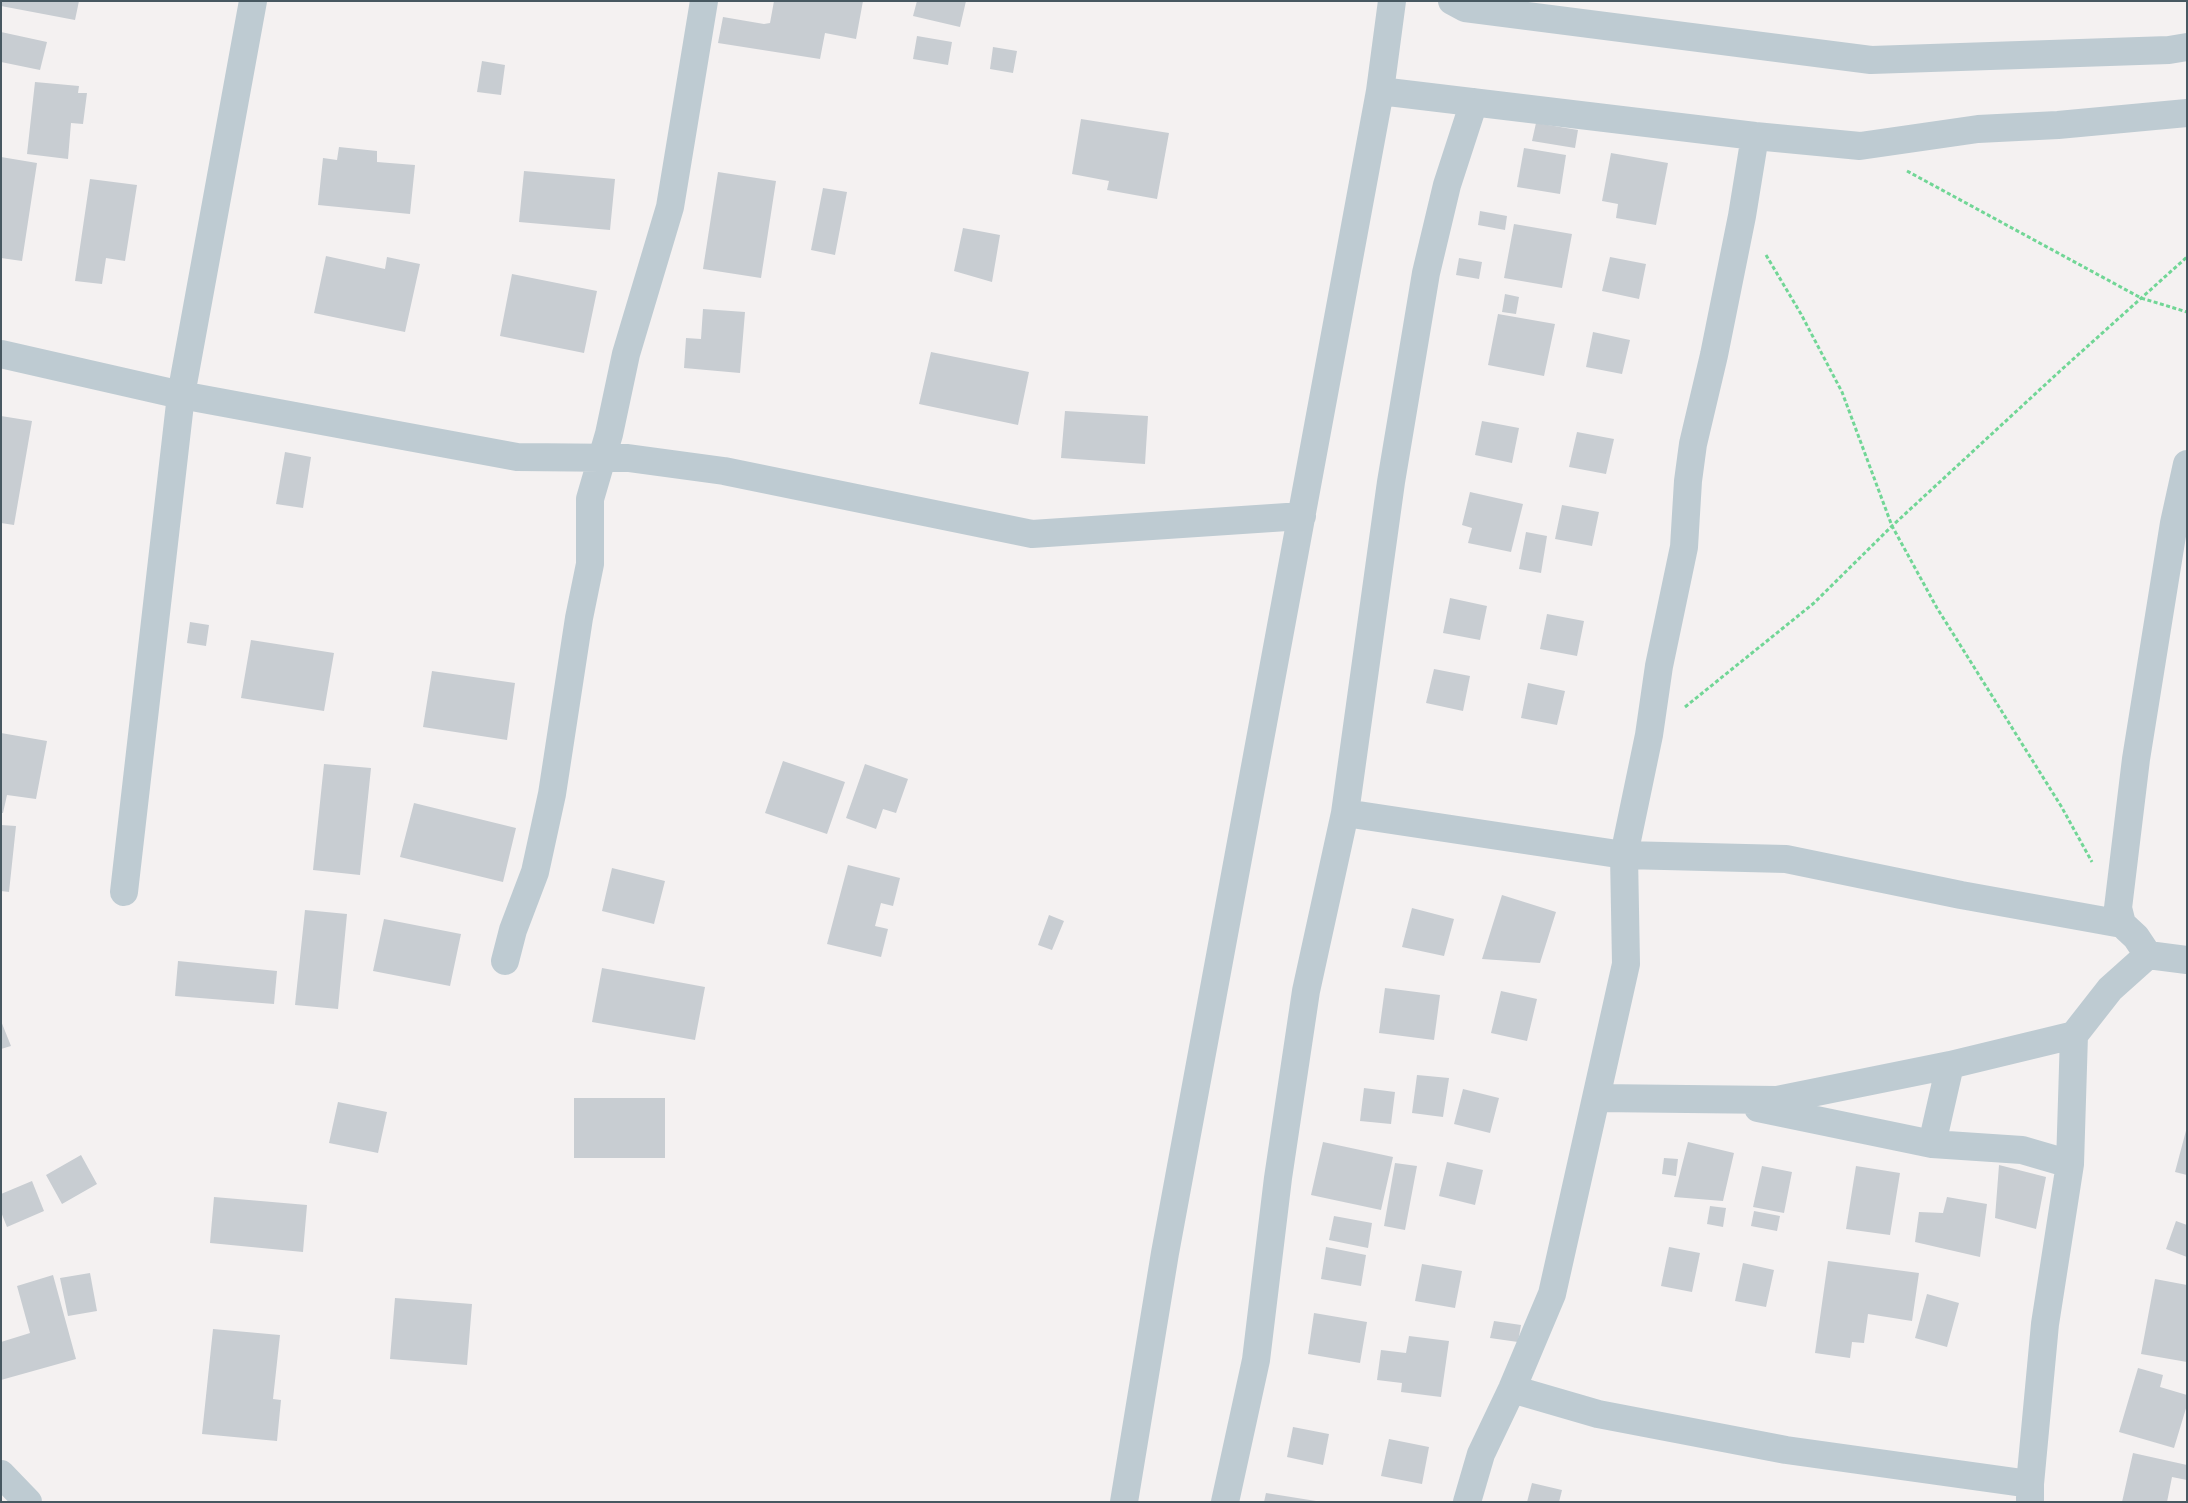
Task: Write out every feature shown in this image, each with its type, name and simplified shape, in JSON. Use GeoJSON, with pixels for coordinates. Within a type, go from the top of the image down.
{"type":"FeatureCollection","features":[{"type":"Feature","properties":{"kind":"street"},"geometry":{"type":"LineString","coordinates":[[124,892],[182,395],[253,1]]}},
{"type":"Feature","properties":{"kind":"street"},"geometry":{"type":"LineString","coordinates":[[506,961],[513,930],[536,872],[552,794],[579,618],[590,564],[590,499],[602,458],[626,354],[670,207],[704,1]]}},
{"type":"Feature","properties":{"kind":"street"},"geometry":{"type":"LineString","coordinates":[[1124,1502],[1165,1253],[1380,91],[1392,1]]}},
{"type":"Feature","properties":{"kind":"street"},"geometry":{"type":"LineString","coordinates":[[1452,1],[1465,8],[1871,60],[2169,50],[2187,46]]}},
{"type":"Feature","properties":{"kind":"street"},"geometry":{"type":"LineString","coordinates":[[1380,91],[1755,136],[1860,146],[1978,129],[2058,125],[2187,113]]}},
{"type":"Feature","properties":{"kind":"street"},"geometry":{"type":"LineString","coordinates":[[1225,1502],[1256,1360],[1278,1178],[1306,991],[1345,813],[1391,482],[1426,273],[1447,185],[1474,102]]}},
{"type":"Feature","properties":{"kind":"street"},"geometry":{"type":"LineString","coordinates":[[1467,1502],[1480,1454],[1512,1389],[1552,1294],[1626,964],[1624,855],[1649,735],[1659,666],[1684,547],[1688,481],[1693,444],[1714,355],[1742,216],[1755,136]]}},
{"type":"Feature","properties":{"kind":"street"},"geometry":{"type":"LineString","coordinates":[[1,354],[182,395],[517,457],[628,458],[724,471],[1032,534],[1302,516]]}},
{"type":"Feature","properties":{"kind":"street"},"geometry":{"type":"LineString","coordinates":[[2122,924],[2118,908],[2136,759],[2174,524],[2187,464]]}},
{"type":"Feature","properties":{"kind":"street"},"geometry":{"type":"LineString","coordinates":[[1345,813],[1624,855],[1786,859],[1960,895],[2122,924],[2136,937],[2148,955],[2187,960]]}},
{"type":"Feature","properties":{"kind":"street"},"geometry":{"type":"LineString","coordinates":[[1512,1389],[1598,1414],[1786,1450],[2030,1493],[2045,1324],[2070,1164],[2074,1035],[2110,989],[2148,955]]}},
{"type":"Feature","properties":{"kind":"street"},"geometry":{"type":"LineString","coordinates":[[1597,1098],[1777,1100],[1950,1065],[2074,1035]]}},
{"type":"Feature","properties":{"kind":"street"},"geometry":{"type":"LineString","coordinates":[[1932,1144],[1950,1065]]}},
{"type":"Feature","properties":{"kind":"street"},"geometry":{"type":"LineString","coordinates":[[1718,1099],[1932,1144],[2022,1150],[2070,1164]]}},
{"type":"Feature","properties":{"kind":"street"},"geometry":{"type":"LineString","coordinates":[[1,1474],[28,1502]]}},
{"type":"Feature","properties":{"kind":"path"},"geometry":{"type":"LineString","coordinates":[[1902,169],[2141,298],[2187,312]]}},
{"type":"Feature","properties":{"kind":"path"},"geometry":{"type":"LineString","coordinates":[[1742,216],[1802,314],[1842,392],[1892,526],[1937,608],[2061,806],[2094,866]]}},
{"type":"Feature","properties":{"kind":"path"},"geometry":{"type":"LineString","coordinates":[[1649,735],[1814,603],[1892,526],[2187,257]]}},
{"type":"Feature","properties":{"kind":"building"},"geometry":{"type":"Polygon","coordinates":[[[1,1],[79,1],[75,20],[1,6],[1,1]]]}},
{"type":"Feature","properties":{"kind":"building"},"geometry":{"type":"Polygon","coordinates":[[[774,1],[863,1],[856,39],[825,33],[820,59],[718,43],[723,17],[764,24],[770,23],[774,1]]]}},
{"type":"Feature","properties":{"kind":"building"},"geometry":{"type":"Polygon","coordinates":[[[917,1],[966,1],[960,27],[913,16],[917,1]]]}},
{"type":"Feature","properties":{"kind":"building"},"geometry":{"type":"Polygon","coordinates":[[[1,32],[47,42],[40,70],[1,62],[1,32]]]}},
{"type":"Feature","properties":{"kind":"building"},"geometry":{"type":"Polygon","coordinates":[[[917,36],[952,42],[948,65],[913,59],[917,36]]]}},
{"type":"Feature","properties":{"kind":"building"},"geometry":{"type":"Polygon","coordinates":[[[993,47],[1017,51],[1013,73],[990,69],[993,47]]]}},
{"type":"Feature","properties":{"kind":"building"},"geometry":{"type":"Polygon","coordinates":[[[482,61],[505,65],[501,95],[477,92],[482,61]]]}},
{"type":"Feature","properties":{"kind":"building"},"geometry":{"type":"Polygon","coordinates":[[[35,82],[79,86],[78,93],[87,93],[83,124],[71,123],[68,159],[27,154],[35,82]]]}},
{"type":"Feature","properties":{"kind":"building"},"geometry":{"type":"Polygon","coordinates":[[[1081,119],[1169,133],[1157,199],[1107,190],[1109,181],[1072,174],[1081,119]]]}},
{"type":"Feature","properties":{"kind":"building"},"geometry":{"type":"Polygon","coordinates":[[[1536,123],[1578,130],[1575,148],[1532,141],[1536,123]]]}},
{"type":"Feature","properties":{"kind":"building"},"geometry":{"type":"Polygon","coordinates":[[[339,147],[377,151],[377,162],[415,165],[410,214],[318,205],[323,158],[337,160],[339,147]]]}},
{"type":"Feature","properties":{"kind":"building"},"geometry":{"type":"Polygon","coordinates":[[[1524,148],[1566,155],[1560,194],[1517,187],[1524,148]]]}},
{"type":"Feature","properties":{"kind":"building"},"geometry":{"type":"Polygon","coordinates":[[[1611,153],[1668,163],[1656,225],[1616,218],[1618,204],[1602,201],[1611,153]]]}},
{"type":"Feature","properties":{"kind":"building"},"geometry":{"type":"Polygon","coordinates":[[[1,157],[37,163],[22,261],[1,258],[1,157]]]}},
{"type":"Feature","properties":{"kind":"building"},"geometry":{"type":"Polygon","coordinates":[[[524,171],[615,179],[610,230],[519,222],[524,171]]]}},
{"type":"Feature","properties":{"kind":"building"},"geometry":{"type":"Polygon","coordinates":[[[718,172],[776,181],[761,278],[703,269],[718,172]]]}},
{"type":"Feature","properties":{"kind":"building"},"geometry":{"type":"Polygon","coordinates":[[[90,179],[137,185],[125,261],[106,258],[102,284],[75,281],[90,179]]]}},
{"type":"Feature","properties":{"kind":"building"},"geometry":{"type":"Polygon","coordinates":[[[823,188],[847,192],[835,255],[811,250],[823,188]]]}},
{"type":"Feature","properties":{"kind":"building"},"geometry":{"type":"Polygon","coordinates":[[[1480,211],[1507,216],[1505,230],[1478,225],[1480,211]]]}},
{"type":"Feature","properties":{"kind":"building"},"geometry":{"type":"Polygon","coordinates":[[[1514,224],[1572,234],[1562,288],[1504,278],[1514,224]]]}},
{"type":"Feature","properties":{"kind":"building"},"geometry":{"type":"Polygon","coordinates":[[[963,228],[1000,235],[992,282],[954,271],[963,228]]]}},
{"type":"Feature","properties":{"kind":"building"},"geometry":{"type":"Polygon","coordinates":[[[326,256],[385,269],[387,257],[420,264],[405,332],[314,313],[326,256]]]}},
{"type":"Feature","properties":{"kind":"building"},"geometry":{"type":"Polygon","coordinates":[[[1610,257],[1646,264],[1639,299],[1602,291],[1610,257]]]}},
{"type":"Feature","properties":{"kind":"building"},"geometry":{"type":"Polygon","coordinates":[[[1459,258],[1482,262],[1479,279],[1456,275],[1459,258]]]}},
{"type":"Feature","properties":{"kind":"building"},"geometry":{"type":"Polygon","coordinates":[[[512,274],[597,291],[584,353],[500,336],[512,274]]]}},
{"type":"Feature","properties":{"kind":"building"},"geometry":{"type":"Polygon","coordinates":[[[1505,294],[1519,297],[1516,314],[1502,312],[1505,294]]]}},
{"type":"Feature","properties":{"kind":"building"},"geometry":{"type":"Polygon","coordinates":[[[703,309],[745,312],[740,373],[684,368],[686,338],[701,339],[703,309]]]}},
{"type":"Feature","properties":{"kind":"building"},"geometry":{"type":"Polygon","coordinates":[[[1498,314],[1555,324],[1544,376],[1488,365],[1498,314]]]}},
{"type":"Feature","properties":{"kind":"building"},"geometry":{"type":"Polygon","coordinates":[[[1593,332],[1630,340],[1622,374],[1586,367],[1593,332]]]}},
{"type":"Feature","properties":{"kind":"building"},"geometry":{"type":"Polygon","coordinates":[[[931,352],[1029,372],[1018,425],[919,404],[931,352]]]}},
{"type":"Feature","properties":{"kind":"building"},"geometry":{"type":"Polygon","coordinates":[[[1065,411],[1148,416],[1145,464],[1061,458],[1065,411]]]}},
{"type":"Feature","properties":{"kind":"building"},"geometry":{"type":"Polygon","coordinates":[[[1,416],[32,421],[14,525],[1,523],[1,416]]]}},
{"type":"Feature","properties":{"kind":"building"},"geometry":{"type":"Polygon","coordinates":[[[1482,421],[1519,428],[1512,463],[1475,455],[1482,421]]]}},
{"type":"Feature","properties":{"kind":"building"},"geometry":{"type":"Polygon","coordinates":[[[1577,432],[1614,439],[1606,474],[1569,467],[1577,432]]]}},
{"type":"Feature","properties":{"kind":"building"},"geometry":{"type":"Polygon","coordinates":[[[285,452],[311,457],[303,508],[276,504],[285,452]]]}},
{"type":"Feature","properties":{"kind":"building"},"geometry":{"type":"Polygon","coordinates":[[[1470,492],[1523,504],[1511,552],[1468,543],[1472,528],[1462,525],[1470,492]]]}},
{"type":"Feature","properties":{"kind":"building"},"geometry":{"type":"Polygon","coordinates":[[[1562,505],[1599,512],[1592,546],[1555,539],[1562,505]]]}},
{"type":"Feature","properties":{"kind":"building"},"geometry":{"type":"Polygon","coordinates":[[[1526,532],[1547,536],[1541,573],[1519,569],[1526,532]]]}},
{"type":"Feature","properties":{"kind":"building"},"geometry":{"type":"Polygon","coordinates":[[[1450,598],[1487,606],[1480,640],[1443,633],[1450,598]]]}},
{"type":"Feature","properties":{"kind":"building"},"geometry":{"type":"Polygon","coordinates":[[[1547,614],[1584,621],[1577,656],[1540,649],[1547,614]]]}},
{"type":"Feature","properties":{"kind":"building"},"geometry":{"type":"Polygon","coordinates":[[[190,622],[209,625],[206,646],[187,643],[190,622]]]}},
{"type":"Feature","properties":{"kind":"building"},"geometry":{"type":"Polygon","coordinates":[[[251,640],[334,653],[324,711],[241,698],[251,640]]]}},
{"type":"Feature","properties":{"kind":"building"},"geometry":{"type":"Polygon","coordinates":[[[1434,669],[1470,676],[1463,711],[1426,703],[1434,669]]]}},
{"type":"Feature","properties":{"kind":"building"},"geometry":{"type":"Polygon","coordinates":[[[432,671],[515,683],[507,740],[423,727],[432,671]]]}},
{"type":"Feature","properties":{"kind":"building"},"geometry":{"type":"Polygon","coordinates":[[[1528,683],[1565,691],[1557,725],[1521,718],[1528,683]]]}},
{"type":"Feature","properties":{"kind":"building"},"geometry":{"type":"Polygon","coordinates":[[[1,733],[47,741],[36,799],[7,795],[3,813],[1,813],[1,733]]]}},
{"type":"Feature","properties":{"kind":"building"},"geometry":{"type":"Polygon","coordinates":[[[783,761],[845,782],[827,834],[765,813],[783,761]]]}},
{"type":"Feature","properties":{"kind":"building"},"geometry":{"type":"Polygon","coordinates":[[[324,764],[371,768],[360,875],[313,870],[324,764]]]}},
{"type":"Feature","properties":{"kind":"building"},"geometry":{"type":"Polygon","coordinates":[[[865,764],[908,779],[896,813],[883,809],[876,829],[846,818],[865,764]]]}},
{"type":"Feature","properties":{"kind":"building"},"geometry":{"type":"Polygon","coordinates":[[[414,803],[516,828],[503,882],[400,857],[414,803]]]}},
{"type":"Feature","properties":{"kind":"building"},"geometry":{"type":"Polygon","coordinates":[[[1,825],[16,826],[9,892],[1,891],[1,825]]]}},
{"type":"Feature","properties":{"kind":"building"},"geometry":{"type":"Polygon","coordinates":[[[848,865],[900,878],[893,906],[881,903],[875,926],[888,929],[881,957],[827,944],[848,865]]]}},
{"type":"Feature","properties":{"kind":"building"},"geometry":{"type":"Polygon","coordinates":[[[612,868],[665,881],[654,924],[602,911],[612,868]]]}},
{"type":"Feature","properties":{"kind":"building"},"geometry":{"type":"Polygon","coordinates":[[[1502,895],[1556,912],[1540,963],[1482,959],[1502,895]]]}},
{"type":"Feature","properties":{"kind":"building"},"geometry":{"type":"Polygon","coordinates":[[[1412,908],[1454,919],[1444,956],[1402,947],[1412,908]]]}},
{"type":"Feature","properties":{"kind":"building"},"geometry":{"type":"Polygon","coordinates":[[[305,910],[347,914],[338,1009],[295,1005],[305,910]]]}},
{"type":"Feature","properties":{"kind":"building"},"geometry":{"type":"Polygon","coordinates":[[[1049,915],[1064,921],[1052,950],[1038,945],[1049,915]]]}},
{"type":"Feature","properties":{"kind":"building"},"geometry":{"type":"Polygon","coordinates":[[[384,919],[461,934],[450,986],[373,971],[384,919]]]}},
{"type":"Feature","properties":{"kind":"building"},"geometry":{"type":"Polygon","coordinates":[[[178,961],[277,971],[274,1004],[175,996],[178,961]]]}},
{"type":"Feature","properties":{"kind":"building"},"geometry":{"type":"Polygon","coordinates":[[[602,968],[705,987],[695,1040],[592,1022],[602,968]]]}},
{"type":"Feature","properties":{"kind":"building"},"geometry":{"type":"Polygon","coordinates":[[[1385,988],[1440,995],[1434,1040],[1379,1033],[1385,988]]]}},
{"type":"Feature","properties":{"kind":"building"},"geometry":{"type":"Polygon","coordinates":[[[1501,991],[1537,999],[1527,1041],[1491,1033],[1501,991]]]}},
{"type":"Feature","properties":{"kind":"building"},"geometry":{"type":"Polygon","coordinates":[[[1,1021],[11,1046],[1,1049],[1,1021]]]}},
{"type":"Feature","properties":{"kind":"building"},"geometry":{"type":"Polygon","coordinates":[[[1417,1075],[1449,1078],[1443,1117],[1412,1113],[1417,1075]]]}},
{"type":"Feature","properties":{"kind":"building"},"geometry":{"type":"Polygon","coordinates":[[[1364,1088],[1395,1092],[1391,1124],[1360,1121],[1364,1088]]]}},
{"type":"Feature","properties":{"kind":"building"},"geometry":{"type":"Polygon","coordinates":[[[1463,1089],[1499,1098],[1490,1133],[1454,1124],[1463,1089]]]}},
{"type":"Feature","properties":{"kind":"building"},"geometry":{"type":"Polygon","coordinates":[[[574,1098],[665,1098],[665,1158],[574,1158],[574,1098]]]}},
{"type":"Feature","properties":{"kind":"building"},"geometry":{"type":"Polygon","coordinates":[[[338,1102],[387,1112],[378,1153],[329,1143],[338,1102]]]}},
{"type":"Feature","properties":{"kind":"building"},"geometry":{"type":"Polygon","coordinates":[[[2187,1127],[2187,1175],[2175,1172],[2187,1127]]]}},
{"type":"Feature","properties":{"kind":"building"},"geometry":{"type":"Polygon","coordinates":[[[1323,1142],[1393,1157],[1381,1210],[1311,1195],[1323,1142]]]}},
{"type":"Feature","properties":{"kind":"building"},"geometry":{"type":"Polygon","coordinates":[[[1688,1142],[1734,1153],[1723,1201],[1674,1197],[1688,1142]]]}},
{"type":"Feature","properties":{"kind":"building"},"geometry":{"type":"Polygon","coordinates":[[[81,1155],[97,1184],[62,1204],[46,1175],[81,1155]]]}},
{"type":"Feature","properties":{"kind":"building"},"geometry":{"type":"Polygon","coordinates":[[[1664,1158],[1678,1159],[1676,1176],[1662,1174],[1664,1158]]]}},
{"type":"Feature","properties":{"kind":"building"},"geometry":{"type":"Polygon","coordinates":[[[1447,1162],[1483,1170],[1475,1205],[1439,1196],[1447,1162]]]}},
{"type":"Feature","properties":{"kind":"building"},"geometry":{"type":"Polygon","coordinates":[[[1395,1163],[1417,1166],[1405,1230],[1384,1226],[1395,1163]]]}},
{"type":"Feature","properties":{"kind":"building"},"geometry":{"type":"Polygon","coordinates":[[[1999,1165],[2046,1177],[2036,1229],[1995,1218],[1999,1165]]]}},
{"type":"Feature","properties":{"kind":"building"},"geometry":{"type":"Polygon","coordinates":[[[1762,1166],[1792,1172],[1784,1213],[1753,1207],[1762,1166]]]}},
{"type":"Feature","properties":{"kind":"building"},"geometry":{"type":"Polygon","coordinates":[[[1856,1166],[1900,1173],[1890,1235],[1846,1229],[1856,1166]]]}},
{"type":"Feature","properties":{"kind":"building"},"geometry":{"type":"Polygon","coordinates":[[[32,1181],[44,1211],[7,1227],[1,1212],[1,1194],[32,1181]]]}},
{"type":"Feature","properties":{"kind":"building"},"geometry":{"type":"Polygon","coordinates":[[[214,1197],[307,1205],[303,1252],[210,1243],[214,1197]]]}},
{"type":"Feature","properties":{"kind":"building"},"geometry":{"type":"Polygon","coordinates":[[[1947,1197],[1987,1204],[1980,1257],[1915,1242],[1919,1212],[1943,1213],[1947,1197]]]}},
{"type":"Feature","properties":{"kind":"building"},"geometry":{"type":"Polygon","coordinates":[[[1710,1206],[1726,1208],[1723,1227],[1707,1224],[1710,1206]]]}},
{"type":"Feature","properties":{"kind":"building"},"geometry":{"type":"Polygon","coordinates":[[[1754,1211],[1780,1216],[1777,1231],[1751,1226],[1754,1211]]]}},
{"type":"Feature","properties":{"kind":"building"},"geometry":{"type":"Polygon","coordinates":[[[1334,1216],[1372,1223],[1368,1248],[1329,1240],[1334,1216]]]}},
{"type":"Feature","properties":{"kind":"building"},"geometry":{"type":"Polygon","coordinates":[[[2176,1221],[2187,1225],[2187,1257],[2166,1249],[2176,1221]]]}},
{"type":"Feature","properties":{"kind":"building"},"geometry":{"type":"Polygon","coordinates":[[[1326,1247],[1366,1255],[1361,1286],[1321,1279],[1326,1247]]]}},
{"type":"Feature","properties":{"kind":"building"},"geometry":{"type":"Polygon","coordinates":[[[1669,1247],[1700,1253],[1692,1292],[1661,1286],[1669,1247]]]}},
{"type":"Feature","properties":{"kind":"building"},"geometry":{"type":"Polygon","coordinates":[[[1828,1261],[1919,1273],[1912,1321],[1868,1314],[1864,1343],[1852,1342],[1850,1358],[1815,1353],[1828,1261]]]}},
{"type":"Feature","properties":{"kind":"building"},"geometry":{"type":"Polygon","coordinates":[[[1743,1263],[1774,1270],[1766,1307],[1735,1301],[1743,1263]]]}},
{"type":"Feature","properties":{"kind":"building"},"geometry":{"type":"Polygon","coordinates":[[[1422,1264],[1462,1271],[1455,1308],[1415,1301],[1422,1264]]]}},
{"type":"Feature","properties":{"kind":"building"},"geometry":{"type":"Polygon","coordinates":[[[90,1273],[97,1311],[68,1316],[60,1278],[90,1273]]]}},
{"type":"Feature","properties":{"kind":"building"},"geometry":{"type":"Polygon","coordinates":[[[53,1275],[76,1359],[1,1380],[1,1342],[30,1333],[17,1286],[53,1275]]]}},
{"type":"Feature","properties":{"kind":"building"},"geometry":{"type":"Polygon","coordinates":[[[2155,1279],[2187,1285],[2187,1362],[2141,1354],[2155,1279]]]}},
{"type":"Feature","properties":{"kind":"building"},"geometry":{"type":"Polygon","coordinates":[[[1927,1294],[1959,1303],[1947,1347],[1915,1338],[1927,1294]]]}},
{"type":"Feature","properties":{"kind":"building"},"geometry":{"type":"Polygon","coordinates":[[[395,1298],[472,1304],[467,1365],[390,1359],[395,1298]]]}},
{"type":"Feature","properties":{"kind":"building"},"geometry":{"type":"Polygon","coordinates":[[[1314,1313],[1367,1322],[1360,1363],[1308,1354],[1314,1313]]]}},
{"type":"Feature","properties":{"kind":"building"},"geometry":{"type":"Polygon","coordinates":[[[1494,1321],[1521,1325],[1518,1342],[1490,1338],[1494,1321]]]}},
{"type":"Feature","properties":{"kind":"building"},"geometry":{"type":"Polygon","coordinates":[[[213,1329],[280,1335],[273,1399],[281,1400],[277,1441],[202,1434],[213,1329]]]}},
{"type":"Feature","properties":{"kind":"building"},"geometry":{"type":"Polygon","coordinates":[[[1409,1336],[1449,1341],[1441,1397],[1401,1392],[1402,1383],[1377,1380],[1381,1350],[1406,1353],[1409,1336]]]}},
{"type":"Feature","properties":{"kind":"building"},"geometry":{"type":"Polygon","coordinates":[[[2138,1368],[2163,1375],[2160,1387],[2187,1395],[2187,1405],[2174,1448],[2119,1432],[2138,1368]]]}},
{"type":"Feature","properties":{"kind":"building"},"geometry":{"type":"Polygon","coordinates":[[[1293,1427],[1329,1434],[1323,1465],[1287,1457],[1293,1427]]]}},
{"type":"Feature","properties":{"kind":"building"},"geometry":{"type":"Polygon","coordinates":[[[1389,1439],[1429,1447],[1422,1484],[1381,1476],[1389,1439]]]}},
{"type":"Feature","properties":{"kind":"building"},"geometry":{"type":"Polygon","coordinates":[[[2133,1453],[2187,1465],[2187,1480],[2172,1477],[2167,1502],[2122,1502],[2133,1453]]]}},
{"type":"Feature","properties":{"kind":"building"},"geometry":{"type":"Polygon","coordinates":[[[1532,1483],[1562,1490],[1559,1502],[1527,1502],[1532,1483]]]}},
{"type":"Feature","properties":{"kind":"building"},"geometry":{"type":"Polygon","coordinates":[[[1266,1493],[1316,1501],[1316,1502],[1264,1502],[1266,1493]]]}}]}
